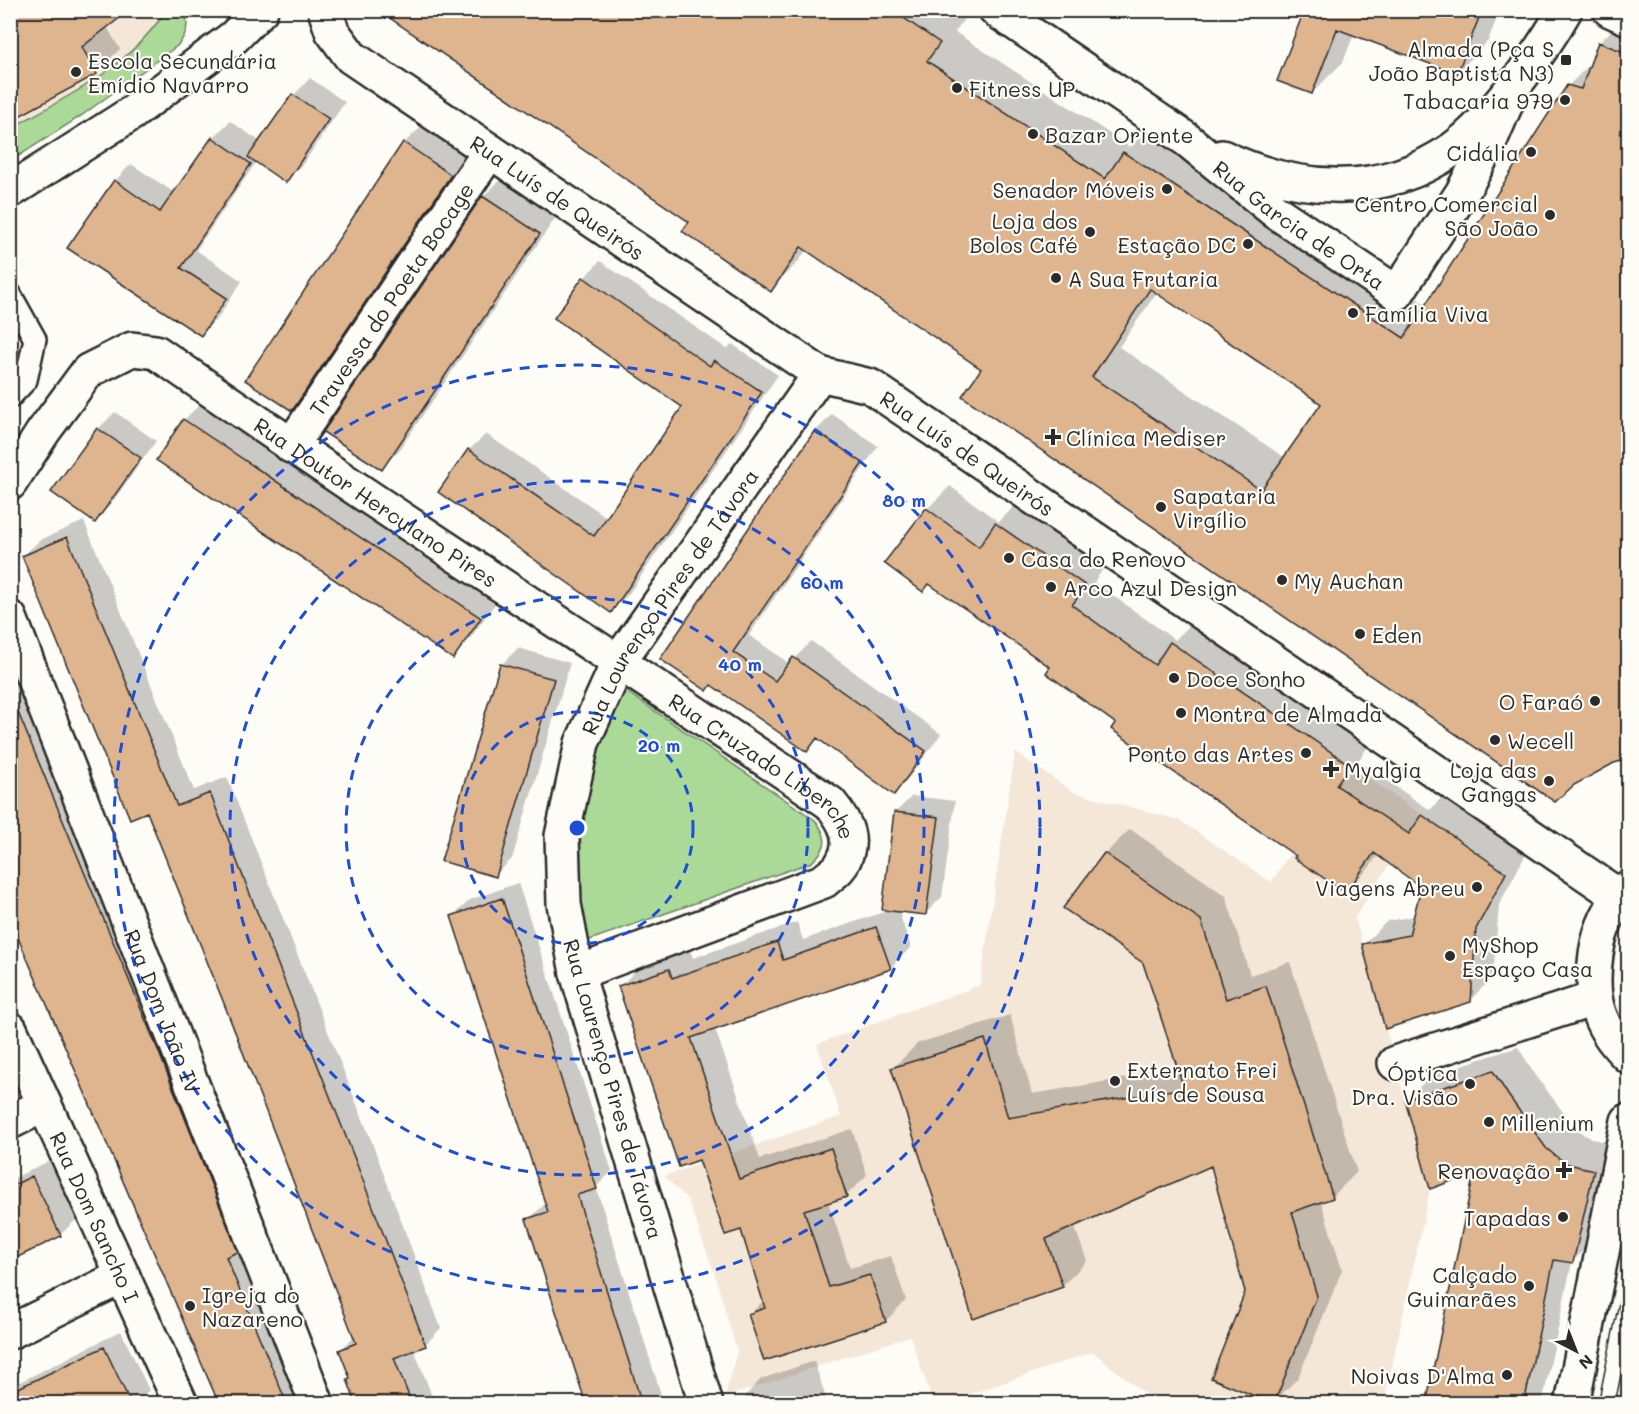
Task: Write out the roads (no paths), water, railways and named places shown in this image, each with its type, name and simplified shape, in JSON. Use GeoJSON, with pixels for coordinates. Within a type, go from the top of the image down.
{"type":"FeatureCollection","features":[{"type":"Feature","properties":{"kind":"street"},"geometry":{"type":"LineString","coordinates":[[10,191],[132,113],[234,37],[261,10]]}},
{"type":"Feature","properties":{"kind":"street","name":"Rua Luís de Queirós"},"geometry":{"type":"LineString","coordinates":[[325,10],[332,31],[351,57],[820,374],[870,386],[1624,892]]}},
{"type":"Feature","properties":{"kind":"street","name":"Rua Garcia de Orta"},"geometry":{"type":"LineString","coordinates":[[996,10],[1186,139],[1276,212],[1397,292],[1462,193],[1490,141],[1514,86]]}},
{"type":"Feature","properties":{"kind":"street","name":"Rua Garcia de Orta"},"geometry":{"type":"LineString","coordinates":[[1186,139],[1225,159],[1288,180],[1323,185],[1354,186],[1386,181],[1420,168],[1453,148],[1483,122],[1514,86],[1565,10]]}},
{"type":"Feature","properties":{"kind":"street"},"geometry":{"type":"LineString","coordinates":[[1610,10],[1629,18]]}},
{"type":"Feature","properties":{"kind":"street","name":"Travessa do Poeta Bocage"},"geometry":{"type":"LineString","coordinates":[[291,446],[490,151]]}},
{"type":"Feature","properties":{"kind":"street","name":"Rua Doutor Herculano Pires"},"geometry":{"type":"LineString","coordinates":[[10,483],[43,432],[88,371],[132,349],[156,352],[291,446],[619,661]]}},
{"type":"Feature","properties":{"kind":"street","name":"Rua Lourenço Pires de Távora"},"geometry":{"type":"LineString","coordinates":[[706,1404],[577,973],[564,904],[562,836],[582,743],[619,661],[820,374]]}},
{"type":"Feature","properties":{"kind":"street","name":"Rua Dom João IV"},"geometry":{"type":"LineString","coordinates":[[10,618],[317,1404]]}},
{"type":"Feature","properties":{"kind":"street","name":"Rua Cruzado Liberche"},"geometry":{"type":"LineString","coordinates":[[577,973],[824,881],[841,866],[849,842],[844,820],[830,803],[619,661]]}},
{"type":"Feature","properties":{"kind":"street"},"geometry":{"type":"LineString","coordinates":[[1624,892],[1609,912],[1598,942],[1592,987],[1598,1011],[1609,1032],[1629,1056]]}},
{"type":"Feature","properties":{"kind":"street"},"geometry":{"type":"LineString","coordinates":[[1395,1063],[1594,999]]}},
{"type":"Feature","properties":{"kind":"street","name":"Rua Dom Sancho I"},"geometry":{"type":"LineString","coordinates":[[10,1029],[181,1404]]}},
{"type":"Feature","properties":{"kind":"street"},"geometry":{"type":"LineString","coordinates":[[10,1122],[44,1105]]}},
{"type":"Feature","properties":{"kind":"street"},"geometry":{"type":"LineString","coordinates":[[1572,1404],[1629,1121]]}},
{"type":"Feature","properties":{"kind":"street"},"geometry":{"type":"LineString","coordinates":[[10,1332],[123,1276]]}},
{"type":"Feature","properties":{"kind":"lane"},"geometry":{"type":"LineString","coordinates":[[10,294],[35,339],[26,380],[10,397]]}},
{"type":"Feature","properties":{"kind":"tram line"},"geometry":{"type":"LineString","coordinates":[[1598,1404],[1628,1259]]}},
{"type":"Feature","properties":{"kind":"tram line"},"geometry":{"type":"LineString","coordinates":[[1615,1404],[1628,1340]]}},
{"type":"Feature","properties":{"kind":"place","name":"Almada (Pça S João Baptista N3)"},"geometry":{"type":"Point","coordinates":[1566,60]}},
{"type":"Feature","properties":{"kind":"place","name":"Escola Secundária Emídio Navarro"},"geometry":{"type":"Point","coordinates":[76,72]}},
{"type":"Feature","properties":{"kind":"place","name":"Fitness UP"},"geometry":{"type":"Point","coordinates":[957,88]}},
{"type":"Feature","properties":{"kind":"place","name":"Tabacaria 979"},"geometry":{"type":"Point","coordinates":[1565,100]}},
{"type":"Feature","properties":{"kind":"place","name":"Bazar Oriente"},"geometry":{"type":"Point","coordinates":[1033,134]}},
{"type":"Feature","properties":{"kind":"place","name":"Cidália"},"geometry":{"type":"Point","coordinates":[1531,152]}},
{"type":"Feature","properties":{"kind":"place","name":"Senador Móveis"},"geometry":{"type":"Point","coordinates":[1167,189]}},
{"type":"Feature","properties":{"kind":"place","name":"Centro Comercial São João"},"geometry":{"type":"Point","coordinates":[1550,215]}},
{"type":"Feature","properties":{"kind":"place","name":"Loja dos Bolos Café"},"geometry":{"type":"Point","coordinates":[1090,232]}},
{"type":"Feature","properties":{"kind":"place","name":"Estação DC"},"geometry":{"type":"Point","coordinates":[1248,244]}},
{"type":"Feature","properties":{"kind":"place","name":"A Sua Frutaria"},"geometry":{"type":"Point","coordinates":[1056,278]}},
{"type":"Feature","properties":{"kind":"place","name":"Família Viva"},"geometry":{"type":"Point","coordinates":[1353,313]}},
{"type":"Feature","properties":{"kind":"place","name":"Clínica Mediser"},"geometry":{"type":"Point","coordinates":[1053,437]}},
{"type":"Feature","properties":{"kind":"place","name":"Sapataria Virgílio"},"geometry":{"type":"Point","coordinates":[1161,507]}},
{"type":"Feature","properties":{"kind":"place","name":"Casa do Renovo"},"geometry":{"type":"Point","coordinates":[1009,558]}},
{"type":"Feature","properties":{"kind":"place","name":"My Auchan"},"geometry":{"type":"Point","coordinates":[1282,580]}},
{"type":"Feature","properties":{"kind":"place","name":"Arco Azul Design"},"geometry":{"type":"Point","coordinates":[1051,587]}},
{"type":"Feature","properties":{"kind":"place","name":"Eden"},"geometry":{"type":"Point","coordinates":[1360,634]}},
{"type":"Feature","properties":{"kind":"place","name":"Doce Sonho"},"geometry":{"type":"Point","coordinates":[1174,678]}},
{"type":"Feature","properties":{"kind":"place","name":"O Faraó"},"geometry":{"type":"Point","coordinates":[1595,701]}},
{"type":"Feature","properties":{"kind":"place","name":"Montra de Almada"},"geometry":{"type":"Point","coordinates":[1181,713]}},
{"type":"Feature","properties":{"kind":"place","name":"Wecell"},"geometry":{"type":"Point","coordinates":[1495,740]}},
{"type":"Feature","properties":{"kind":"place","name":"Ponto das Artes"},"geometry":{"type":"Point","coordinates":[1306,753]}},
{"type":"Feature","properties":{"kind":"place","name":"Myalgia"},"geometry":{"type":"Point","coordinates":[1331,769]}},
{"type":"Feature","properties":{"kind":"place","name":"Loja das Gangas"},"geometry":{"type":"Point","coordinates":[1549,781]}},
{"type":"Feature","properties":{"kind":"place","name":"Viagens Abreu"},"geometry":{"type":"Point","coordinates":[1477,887]}},
{"type":"Feature","properties":{"kind":"place","name":"MyShop Espaço Casa"},"geometry":{"type":"Point","coordinates":[1450,956]}},
{"type":"Feature","properties":{"kind":"place","name":"Externato Frei Luís de Sousa"},"geometry":{"type":"Point","coordinates":[1115,1081]}},
{"type":"Feature","properties":{"kind":"place","name":"Óptica Dra. Visão"},"geometry":{"type":"Point","coordinates":[1470,1084]}},
{"type":"Feature","properties":{"kind":"place","name":"Millenium"},"geometry":{"type":"Point","coordinates":[1489,1122]}},
{"type":"Feature","properties":{"kind":"place","name":"Renovação"},"geometry":{"type":"Point","coordinates":[1564,1170]}},
{"type":"Feature","properties":{"kind":"place","name":"Tapadas"},"geometry":{"type":"Point","coordinates":[1563,1217]}},
{"type":"Feature","properties":{"kind":"place","name":"Calçado Guimarães"},"geometry":{"type":"Point","coordinates":[1529,1286]}},
{"type":"Feature","properties":{"kind":"place","name":"Igreja do Nazareno"},"geometry":{"type":"Point","coordinates":[190,1306]}},
{"type":"Feature","properties":{"kind":"place","name":"Noivas D'Alma"},"geometry":{"type":"Point","coordinates":[1507,1375]}}]}
